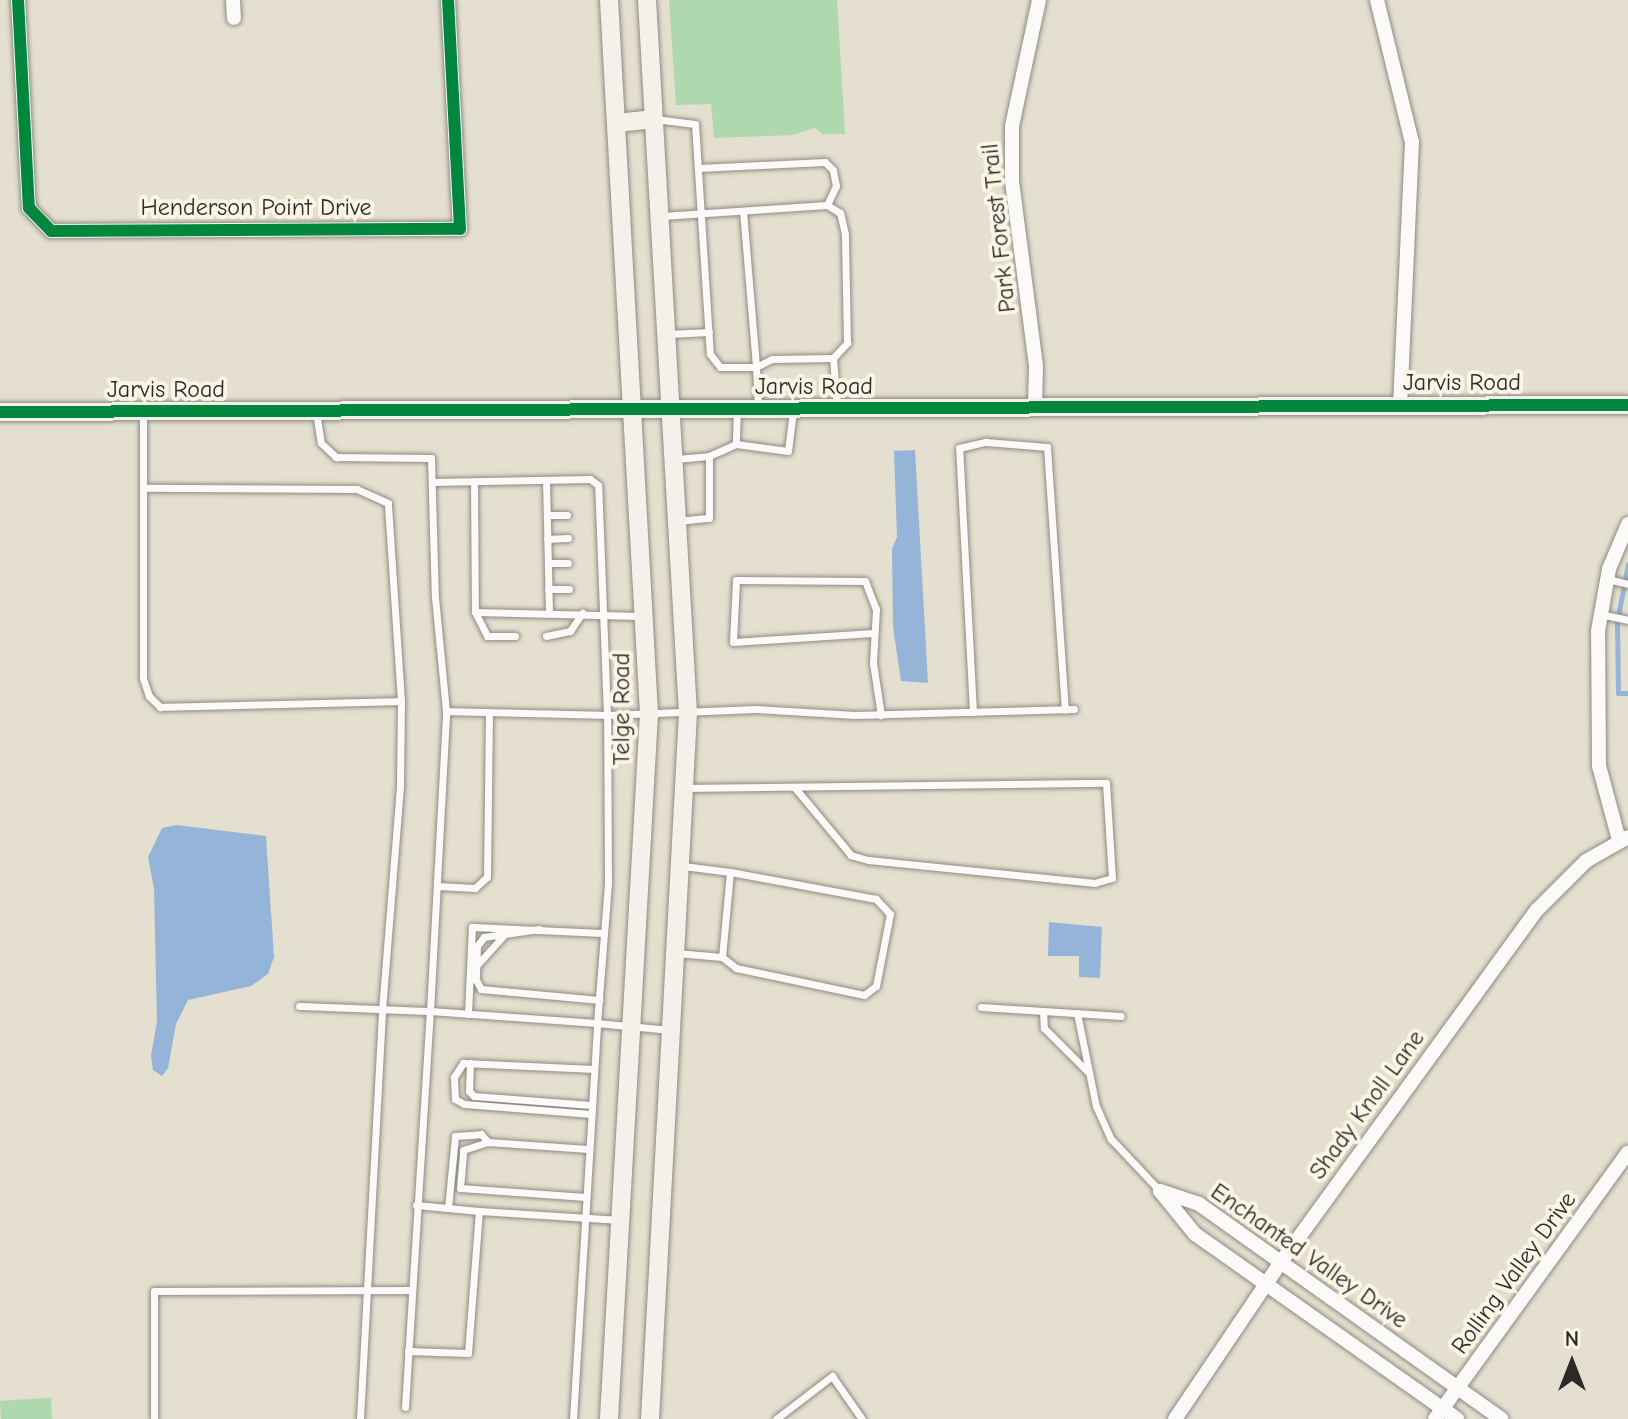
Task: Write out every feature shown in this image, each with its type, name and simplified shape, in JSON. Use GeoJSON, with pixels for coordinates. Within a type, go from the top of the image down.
{"type":"FeatureCollection","features":[{"type":"Feature","properties":{"kind":"main road","name":"Telge Road"},"geometry":{"type":"LineString","coordinates":[[609,0],[649,714],[609,1419]]}},
{"type":"Feature","properties":{"kind":"main road"},"geometry":{"type":"LineString","coordinates":[[647,0],[688,713],[650,1419]]}},
{"type":"Feature","properties":{"kind":"main road"},"geometry":{"type":"LineString","coordinates":[[616,123],[653,119]]}},
{"type":"Feature","properties":{"kind":"main road","name":"Jarvis Road"},"geometry":{"type":"LineString","coordinates":[[0,412],[1628,405]]}},
{"type":"Feature","properties":{"kind":"street","name":"Henderson Point Drive"},"geometry":{"type":"LineString","coordinates":[[18,0],[29,208],[51,231],[460,229],[448,0]]}},
{"type":"Feature","properties":{"kind":"street"},"geometry":{"type":"LineString","coordinates":[[233,0],[234,18]]}},
{"type":"Feature","properties":{"kind":"street","name":"Park Forest Trail"},"geometry":{"type":"LineString","coordinates":[[1035,407],[1036,366],[1012,181],[1012,126],[1039,0]]}},
{"type":"Feature","properties":{"kind":"street"},"geometry":{"type":"LineString","coordinates":[[1377,0],[1412,142],[1400,405]]}},
{"type":"Feature","properties":{"kind":"street"},"geometry":{"type":"LineString","coordinates":[[1624,838],[1599,766],[1600,614],[1606,578],[1628,524]]}},
{"type":"Feature","properties":{"kind":"street","name":"Shady Knoll Lane"},"geometry":{"type":"LineString","coordinates":[[1175,1419],[1281,1262],[1557,884],[1624,838]]}},
{"type":"Feature","properties":{"kind":"street","name":"Rolling Valley Drive"},"geometry":{"type":"LineString","coordinates":[[1439,1414],[1628,1152]]}},
{"type":"Feature","properties":{"kind":"street","name":"Enchanted Valley Drive"},"geometry":{"type":"LineString","coordinates":[[1160,1191],[1199,1204],[1501,1419]]}},
{"type":"Feature","properties":{"kind":"street","name":"Enchanted Valley Drive"},"geometry":{"type":"LineString","coordinates":[[1160,1191],[1195,1234],[1267,1284],[1439,1414],[1457,1419]]}},
{"type":"Feature","properties":{"kind":"lane"},"geometry":{"type":"LineString","coordinates":[[653,119],[695,124],[701,215],[709,332],[710,354],[720,367],[756,367],[772,359],[833,358],[847,343],[850,330],[840,213],[827,205],[701,215],[659,216]]}},
{"type":"Feature","properties":{"kind":"lane"},"geometry":{"type":"LineString","coordinates":[[698,168],[825,162],[833,170],[836,186],[827,205]]}},
{"type":"Feature","properties":{"kind":"lane"},"geometry":{"type":"LineString","coordinates":[[743,211],[758,409]]}},
{"type":"Feature","properties":{"kind":"lane"},"geometry":{"type":"LineString","coordinates":[[666,334],[709,332]]}},
{"type":"Feature","properties":{"kind":"lane"},"geometry":{"type":"LineString","coordinates":[[833,358],[837,408]]}},
{"type":"Feature","properties":{"kind":"lane"},"geometry":{"type":"LineString","coordinates":[[736,444],[737,409]]}},
{"type":"Feature","properties":{"kind":"lane"},"geometry":{"type":"LineString","coordinates":[[673,460],[709,456],[736,444],[788,451],[793,409]]}},
{"type":"Feature","properties":{"kind":"lane"},"geometry":{"type":"LineString","coordinates":[[316,412],[326,453],[349,459],[431,458],[446,711],[405,1407]]}},
{"type":"Feature","properties":{"kind":"lane"},"geometry":{"type":"LineString","coordinates":[[143,413],[143,678],[160,707],[401,701]]}},
{"type":"Feature","properties":{"kind":"lane"},"geometry":{"type":"LineString","coordinates":[[446,711],[607,715],[756,709],[881,715],[1069,709],[1047,447],[986,442],[959,448],[973,712]]}},
{"type":"Feature","properties":{"kind":"lane"},"geometry":{"type":"LineString","coordinates":[[677,521],[709,518],[709,456]]}},
{"type":"Feature","properties":{"kind":"lane"},"geometry":{"type":"LineString","coordinates":[[432,482],[590,479],[598,485],[598,588],[607,715],[604,933],[583,1217],[573,1419]]}},
{"type":"Feature","properties":{"kind":"lane"},"geometry":{"type":"LineString","coordinates":[[546,480],[549,611]]}},
{"type":"Feature","properties":{"kind":"lane"},"geometry":{"type":"LineString","coordinates":[[474,481],[475,612],[487,636],[515,636]]}},
{"type":"Feature","properties":{"kind":"lane"},"geometry":{"type":"LineString","coordinates":[[143,488],[357,489],[388,503],[401,701],[400,785],[382,1010],[360,1419]]}},
{"type":"Feature","properties":{"kind":"lane"},"geometry":{"type":"LineString","coordinates":[[547,515],[567,515]]}},
{"type":"Feature","properties":{"kind":"lane"},"geometry":{"type":"LineString","coordinates":[[547,539],[568,538]]}},
{"type":"Feature","properties":{"kind":"lane"},"geometry":{"type":"LineString","coordinates":[[548,563],[568,563]]}},
{"type":"Feature","properties":{"kind":"lane"},"geometry":{"type":"LineString","coordinates":[[1606,578],[1628,584]]}},
{"type":"Feature","properties":{"kind":"lane"},"geometry":{"type":"LineString","coordinates":[[873,633],[733,642],[736,580],[865,581],[876,609],[873,633],[881,715]]}},
{"type":"Feature","properties":{"kind":"lane"},"geometry":{"type":"LineString","coordinates":[[548,589],[569,589]]}},
{"type":"Feature","properties":{"kind":"lane"},"geometry":{"type":"LineString","coordinates":[[475,612],[549,611],[645,616]]}},
{"type":"Feature","properties":{"kind":"lane"},"geometry":{"type":"LineString","coordinates":[[546,636],[570,631],[582,613]]}},
{"type":"Feature","properties":{"kind":"lane"},"geometry":{"type":"LineString","coordinates":[[1600,614],[1628,620]]}},
{"type":"Feature","properties":{"kind":"lane"},"geometry":{"type":"LineString","coordinates":[[437,886],[475,888],[487,877],[489,712]]}},
{"type":"Feature","properties":{"kind":"lane"},"geometry":{"type":"LineString","coordinates":[[685,788],[1106,783],[1112,878],[1095,883],[868,860],[851,855],[795,788]]}},
{"type":"Feature","properties":{"kind":"lane"},"geometry":{"type":"LineString","coordinates":[[676,953],[722,957],[736,968],[864,995],[876,986],[890,914],[876,899],[681,866]]}},
{"type":"Feature","properties":{"kind":"lane"},"geometry":{"type":"LineString","coordinates":[[722,957],[730,872]]}},
{"type":"Feature","properties":{"kind":"lane"},"geometry":{"type":"LineString","coordinates":[[468,1014],[472,927],[604,933]]}},
{"type":"Feature","properties":{"kind":"lane"},"geometry":{"type":"LineString","coordinates":[[539,929],[484,937],[476,980],[491,994],[599,1000]]}},
{"type":"Feature","properties":{"kind":"lane"},"geometry":{"type":"LineString","coordinates":[[477,965],[504,935]]}},
{"type":"Feature","properties":{"kind":"lane"},"geometry":{"type":"LineString","coordinates":[[299,1006],[430,1011],[672,1030]]}},
{"type":"Feature","properties":{"kind":"lane"},"geometry":{"type":"LineString","coordinates":[[981,1007],[1121,1016]]}},
{"type":"Feature","properties":{"kind":"lane"},"geometry":{"type":"LineString","coordinates":[[1043,1011],[1044,1028],[1088,1072]]}},
{"type":"Feature","properties":{"kind":"lane"},"geometry":{"type":"LineString","coordinates":[[1077,1013],[1088,1072],[1111,1139],[1160,1191]]}},
{"type":"Feature","properties":{"kind":"lane"},"geometry":{"type":"LineString","coordinates":[[466,1063],[594,1069]]}},
{"type":"Feature","properties":{"kind":"lane"},"geometry":{"type":"LineString","coordinates":[[466,1063],[469,1091],[474,1096],[591,1105]]}},
{"type":"Feature","properties":{"kind":"lane"},"geometry":{"type":"LineString","coordinates":[[466,1063],[454,1077],[455,1099],[464,1104],[591,1114]]}},
{"type":"Feature","properties":{"kind":"lane"},"geometry":{"type":"LineString","coordinates":[[448,1208],[455,1136],[481,1134],[488,1142]]}},
{"type":"Feature","properties":{"kind":"lane"},"geometry":{"type":"LineString","coordinates":[[585,1197],[460,1188],[463,1150],[488,1142],[588,1149]]}},
{"type":"Feature","properties":{"kind":"lane"},"geometry":{"type":"LineString","coordinates":[[416,1205],[621,1220]]}},
{"type":"Feature","properties":{"kind":"lane"},"geometry":{"type":"LineString","coordinates":[[408,1351],[468,1353],[479,1211]]}},
{"type":"Feature","properties":{"kind":"lane"},"geometry":{"type":"LineString","coordinates":[[154,1419],[154,1291],[410,1290]]}},
{"type":"Feature","properties":{"kind":"lane"},"geometry":{"type":"LineString","coordinates":[[776,1419],[832,1376],[862,1419]]}},
{"type":"Feature","properties":{"kind":"green space"},"geometry":{"type":"Polygon","coordinates":[[[669,0],[837,0],[845,134],[822,134],[815,128],[792,135],[714,138],[711,104],[676,105],[669,0]]]}},
{"type":"Feature","properties":{"kind":"green space"},"geometry":{"type":"Polygon","coordinates":[[[51,1398],[52,1419],[1,1419],[0,1401],[51,1398]]]}},
{"type":"Feature","properties":{"kind":"water"},"geometry":{"type":"Polygon","coordinates":[[[915,450],[928,683],[901,681],[893,627],[892,549],[897,537],[894,451],[915,450]]]}},
{"type":"Feature","properties":{"kind":"water"},"geometry":{"type":"Polygon","coordinates":[[[177,825],[266,836],[274,957],[268,974],[251,986],[188,1000],[176,1024],[168,1068],[162,1076],[153,1070],[151,1056],[157,1021],[154,889],[148,857],[162,828],[177,825]]]}},
{"type":"Feature","properties":{"kind":"water"},"geometry":{"type":"Polygon","coordinates":[[[1049,922],[1102,927],[1100,978],[1079,977],[1079,956],[1048,956],[1049,922]]]}},
{"type":"Feature","properties":{"kind":"waterway"},"geometry":{"type":"LineString","coordinates":[[1628,564],[1617,621],[1618,693],[1628,693]]}},
{"type":"Feature","properties":{"kind":"cycle path"},"geometry":{"type":"LineString","coordinates":[[18,0],[29,208],[51,231],[460,229],[448,0]]}},
{"type":"Feature","properties":{"kind":"cycle path"},"geometry":{"type":"LineString","coordinates":[[0,412],[1628,405]]}}]}
